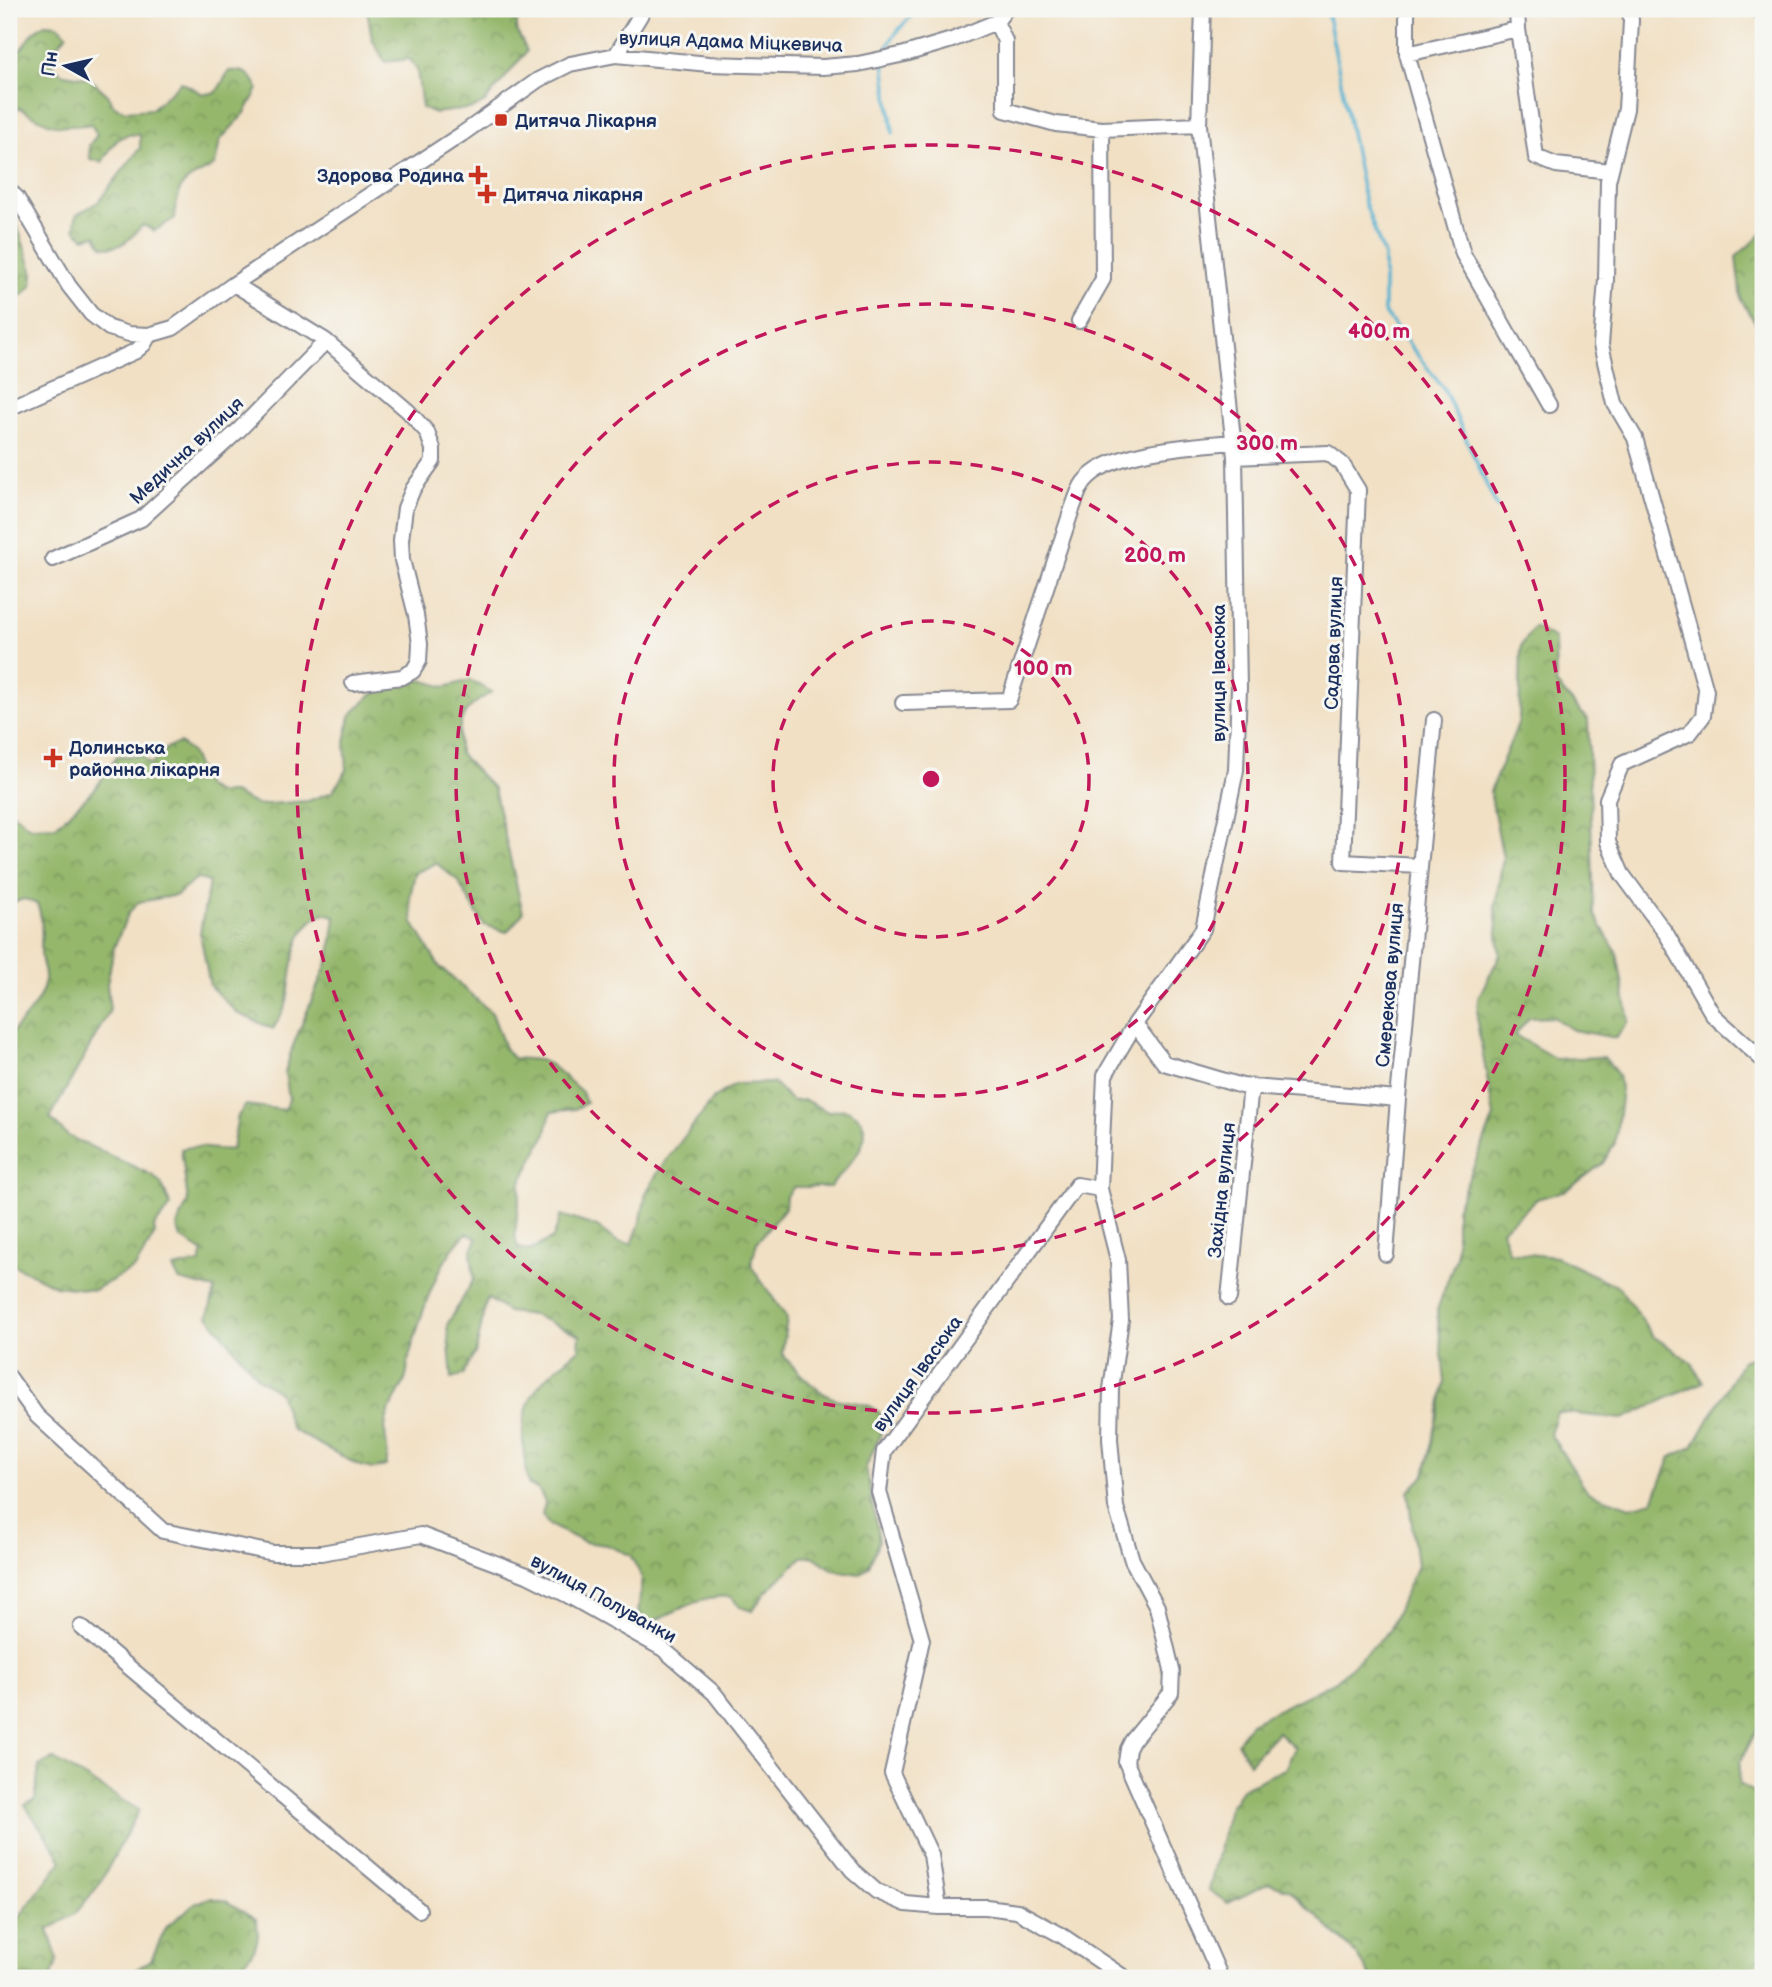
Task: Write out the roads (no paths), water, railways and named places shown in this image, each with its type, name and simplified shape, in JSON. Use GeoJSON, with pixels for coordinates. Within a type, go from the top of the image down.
{"type":"FeatureCollection","features":[{"type":"Feature","properties":{"kind":"street"},"geometry":{"type":"LineString","coordinates":[[616,55],[644,9]]}},
{"type":"Feature","properties":{"kind":"street"},"geometry":{"type":"LineString","coordinates":[[1006,9],[996,22],[1005,41],[1005,110],[1056,124],[1102,129],[1199,125]]}},
{"type":"Feature","properties":{"kind":"street","name":"вулиця Івасюка"},"geometry":{"type":"LineString","coordinates":[[1203,9],[1199,125],[1236,457],[1239,688],[1236,770],[1203,929],[1135,1024],[1105,1075],[1100,1189],[1118,1260],[1121,1320],[1111,1389],[1110,1439],[1116,1507],[1132,1560],[1157,1607],[1172,1670],[1171,1693],[1132,1741],[1126,1762],[1221,1978]]}},
{"type":"Feature","properties":{"kind":"street"},"geometry":{"type":"LineString","coordinates":[[1407,9],[1407,54],[1463,254],[1549,405]]}},
{"type":"Feature","properties":{"kind":"street"},"geometry":{"type":"LineString","coordinates":[[1517,9],[1536,157],[1556,165],[1610,171]]}},
{"type":"Feature","properties":{"kind":"street"},"geometry":{"type":"LineString","coordinates":[[1630,9],[1626,109],[1608,181],[1606,279],[1601,345],[1615,404],[1635,438],[1706,691],[1703,716],[1689,733],[1622,764],[1607,799],[1608,842],[1622,874],[1667,935],[1713,1014],[1763,1060]]}},
{"type":"Feature","properties":{"kind":"street"},"geometry":{"type":"LineString","coordinates":[[1758,9],[1763,15]]}},
{"type":"Feature","properties":{"kind":"street","name":"вулиця Адама Міцкевича"},"geometry":{"type":"LineString","coordinates":[[149,335],[173,328],[234,284],[462,134],[538,80],[570,64],[616,55],[709,64],[823,67],[858,64],[952,40],[996,22]]}},
{"type":"Feature","properties":{"kind":"street"},"geometry":{"type":"LineString","coordinates":[[1407,54],[1518,29]]}},
{"type":"Feature","properties":{"kind":"street"},"geometry":{"type":"LineString","coordinates":[[1079,321],[1102,279],[1102,129]]}},
{"type":"Feature","properties":{"kind":"street"},"geometry":{"type":"LineString","coordinates":[[9,190],[17,198],[69,286],[91,314],[109,328],[130,334],[149,335],[136,351],[9,408]]}},
{"type":"Feature","properties":{"kind":"street"},"geometry":{"type":"LineString","coordinates":[[234,284],[326,341],[408,411],[427,432],[433,449],[433,461],[413,489],[405,508],[401,540],[402,560],[418,625],[419,661],[413,671],[402,677],[353,684]]}},
{"type":"Feature","properties":{"kind":"street","name":"Медична вулиця"},"geometry":{"type":"LineString","coordinates":[[53,559],[141,519],[240,429],[326,341]]}},
{"type":"Feature","properties":{"kind":"street"},"geometry":{"type":"LineString","coordinates":[[903,704],[1009,700],[1070,512],[1084,482],[1099,470],[1126,457],[1164,449],[1233,442]]}},
{"type":"Feature","properties":{"kind":"street","name":"Садова вулиця"},"geometry":{"type":"LineString","coordinates":[[1236,457],[1328,453],[1342,464],[1358,490],[1343,862],[1420,866]]}},
{"type":"Feature","properties":{"kind":"street","name":"Смерекова вулиця"},"geometry":{"type":"LineString","coordinates":[[1386,1254],[1434,720]]}},
{"type":"Feature","properties":{"kind":"street"},"geometry":{"type":"LineString","coordinates":[[1135,1024],[1164,1063],[1251,1086],[1398,1099]]}},
{"type":"Feature","properties":{"kind":"street","name":"Західна вулиця"},"geometry":{"type":"LineString","coordinates":[[1230,1297],[1251,1086]]}},
{"type":"Feature","properties":{"kind":"street","name":"вулиця Івасюка"},"geometry":{"type":"LineString","coordinates":[[939,1907],[931,1855],[892,1773],[922,1640],[879,1492],[884,1451],[1077,1185],[1100,1189]]}},
{"type":"Feature","properties":{"kind":"street","name":"вулиця Полуванки"},"geometry":{"type":"LineString","coordinates":[[9,1377],[37,1416],[163,1531],[273,1553],[321,1553],[421,1535],[527,1575],[567,1595],[663,1650],[714,1693],[852,1870],[876,1891],[906,1904],[1017,1911],[1061,1935],[1125,1978]]}},
{"type":"Feature","properties":{"kind":"street"},"geometry":{"type":"LineString","coordinates":[[81,1627],[419,1910]]}},
{"type":"Feature","properties":{"kind":"waterway"},"geometry":{"type":"LineString","coordinates":[[885,55],[894,36],[919,9]]}},
{"type":"Feature","properties":{"kind":"waterway"},"geometry":{"type":"LineString","coordinates":[[1332,9],[1328,16],[1365,203],[1384,256],[1384,312],[1444,389],[1497,508]]}},
{"type":"Feature","properties":{"kind":"waterway"},"geometry":{"type":"LineString","coordinates":[[884,63],[893,133]]}},
{"type":"Feature","properties":{"kind":"place","name":"Дитяча Лікарня"},"geometry":{"type":"Point","coordinates":[501,120]}},
{"type":"Feature","properties":{"kind":"place","name":"Здорова Родина"},"geometry":{"type":"Point","coordinates":[478,175]}},
{"type":"Feature","properties":{"kind":"place","name":"Дитяча лікарня"},"geometry":{"type":"Point","coordinates":[487,194]}},
{"type":"Feature","properties":{"kind":"place","name":"Долинська районна лікарня"},"geometry":{"type":"Point","coordinates":[53,758]}}]}
